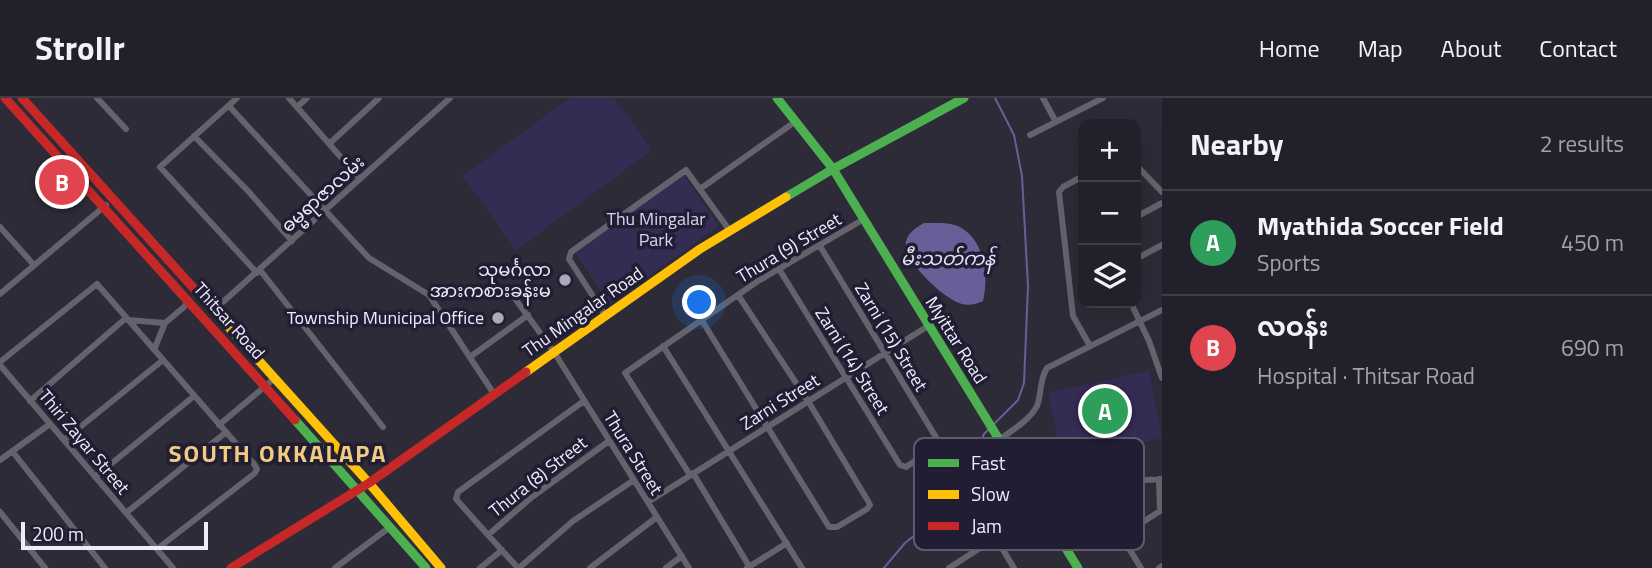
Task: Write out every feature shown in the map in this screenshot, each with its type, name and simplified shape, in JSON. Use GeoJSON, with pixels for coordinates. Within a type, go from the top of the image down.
{"type":"FeatureCollection","features":[{"type":"Feature","properties":{"kind":"main road","name":"Thitsar Road"},"geometry":{"type":"LineString","coordinates":[[22,98],[369,483],[441,568]]}},
{"type":"Feature","properties":{"kind":"main road","name":"Myittar Road"},"geometry":{"type":"LineString","coordinates":[[777,98],[833,169],[998,438]]}},
{"type":"Feature","properties":{"kind":"main road","name":"Thu Mingalar Road"},"geometry":{"type":"LineString","coordinates":[[231,568],[369,483],[700,249],[833,169],[964,98]]}},
{"type":"Feature","properties":{"kind":"main road","name":"Thitsar Road"},"geometry":{"type":"LineString","coordinates":[[3,99],[265,385],[426,568]]}},
{"type":"Feature","properties":{"kind":"main road","name":"Myittar Road"},"geometry":{"type":"LineString","coordinates":[[1067,550],[1078,568]]}},
{"type":"Feature","properties":{"kind":"street"},"geometry":{"type":"LineString","coordinates":[[97,98],[126,129]]}},
{"type":"Feature","properties":{"kind":"street"},"geometry":{"type":"LineString","coordinates":[[237,98],[160,167],[258,272],[383,427]]}},
{"type":"Feature","properties":{"kind":"street"},"geometry":{"type":"LineString","coordinates":[[289,98],[360,179]]}},
{"type":"Feature","properties":{"kind":"street"},"geometry":{"type":"LineString","coordinates":[[297,107],[307,98]]}},
{"type":"Feature","properties":{"kind":"street"},"geometry":{"type":"LineString","coordinates":[[329,144],[379,98]]}},
{"type":"Feature","properties":{"kind":"street","name":"ဓမ္မရာဇာလမ်း"},"geometry":{"type":"LineString","coordinates":[[214,310],[450,98]]}},
{"type":"Feature","properties":{"kind":"street"},"geometry":{"type":"LineString","coordinates":[[1043,98],[1056,122]]}},
{"type":"Feature","properties":{"kind":"street"},"geometry":{"type":"LineString","coordinates":[[1030,135],[1102,98]]}},
{"type":"Feature","properties":{"kind":"street"},"geometry":{"type":"LineString","coordinates":[[229,106],[369,258],[429,295],[494,394]]}},
{"type":"Feature","properties":{"kind":"street"},"geometry":{"type":"LineString","coordinates":[[700,188],[796,121]]}},
{"type":"Feature","properties":{"kind":"street"},"geometry":{"type":"LineString","coordinates":[[194,136],[292,241]]}},
{"type":"Feature","properties":{"kind":"street"},"geometry":{"type":"LineString","coordinates":[[1141,169],[1162,192]]}},
{"type":"Feature","properties":{"kind":"street"},"geometry":{"type":"LineString","coordinates":[[605,315],[569,259],[570,252],[686,170],[730,231]]}},
{"type":"Feature","properties":{"kind":"street"},"geometry":{"type":"LineString","coordinates":[[1078,179],[1059,192],[1073,316],[1090,346]]}},
{"type":"Feature","properties":{"kind":"street"},"geometry":{"type":"LineString","coordinates":[[0,295],[113,198]]}},
{"type":"Feature","properties":{"kind":"street"},"geometry":{"type":"LineString","coordinates":[[1141,214],[1162,203]]}},
{"type":"Feature","properties":{"kind":"street","name":"Thura (9) Street"},"geometry":{"type":"LineString","coordinates":[[691,474],[625,373],[738,295],[864,219]]}},
{"type":"Feature","properties":{"kind":"street"},"geometry":{"type":"LineString","coordinates":[[1,229],[34,265]]}},
{"type":"Feature","properties":{"kind":"street"},"geometry":{"type":"LineString","coordinates":[[1141,256],[1162,245]]}},
{"type":"Feature","properties":{"kind":"street","name":"Zarni (15) Street"},"geometry":{"type":"LineString","coordinates":[[820,246],[935,438]]}},
{"type":"Feature","properties":{"kind":"street","name":"Zarni (14) Street"},"geometry":{"type":"LineString","coordinates":[[779,269],[903,467]]}},
{"type":"Feature","properties":{"kind":"street"},"geometry":{"type":"LineString","coordinates":[[0,364],[97,284],[254,464],[257,469],[255,473],[157,549]]}},
{"type":"Feature","properties":{"kind":"street","name":"Thura Street"},"geometry":{"type":"LineString","coordinates":[[509,289],[554,352],[689,568]]}},
{"type":"Feature","properties":{"kind":"street"},"geometry":{"type":"LineString","coordinates":[[701,320],[829,527],[834,529],[867,509],[870,505],[808,401],[738,295]]}},
{"type":"Feature","properties":{"kind":"street"},"geometry":{"type":"LineString","coordinates":[[154,350],[165,323],[184,307],[188,300]]}},
{"type":"Feature","properties":{"kind":"street"},"geometry":{"type":"LineString","coordinates":[[1134,308],[1162,377]]}},
{"type":"Feature","properties":{"kind":"street"},"geometry":{"type":"LineString","coordinates":[[1002,438],[1024,421],[1037,406],[1041,376],[1047,368],[1162,310]]}},
{"type":"Feature","properties":{"kind":"street"},"geometry":{"type":"LineString","coordinates":[[470,357],[528,315]]}},
{"type":"Feature","properties":{"kind":"street"},"geometry":{"type":"LineString","coordinates":[[30,401],[127,319],[165,323]]}},
{"type":"Feature","properties":{"kind":"street","name":"Zarni Street"},"geometry":{"type":"LineString","coordinates":[[648,502],[928,326]]}},
{"type":"Feature","properties":{"kind":"street"},"geometry":{"type":"LineString","coordinates":[[663,346],[802,568]]}},
{"type":"Feature","properties":{"kind":"street"},"geometry":{"type":"LineString","coordinates":[[64,440],[163,360]]}},
{"type":"Feature","properties":{"kind":"street","name":"Thiri Zayar Street"},"geometry":{"type":"LineString","coordinates":[[0,364],[173,568]]}},
{"type":"Feature","properties":{"kind":"street"},"geometry":{"type":"LineString","coordinates":[[219,425],[275,378]]}},
{"type":"Feature","properties":{"kind":"street"},"geometry":{"type":"LineString","coordinates":[[95,477],[194,396]]}},
{"type":"Feature","properties":{"kind":"street"},"geometry":{"type":"LineString","coordinates":[[488,535],[456,499],[456,495],[584,401]]}},
{"type":"Feature","properties":{"kind":"street"},"geometry":{"type":"LineString","coordinates":[[0,460],[50,424]]}},
{"type":"Feature","properties":{"kind":"street"},"geometry":{"type":"LineString","coordinates":[[126,513],[225,433]]}},
{"type":"Feature","properties":{"kind":"street","name":"Thura (8) Street"},"geometry":{"type":"LineString","coordinates":[[518,568],[488,535],[532,497],[609,441]]}},
{"type":"Feature","properties":{"kind":"street"},"geometry":{"type":"LineString","coordinates":[[12,451],[105,568]]}},
{"type":"Feature","properties":{"kind":"street","name":"Zarni (15) Street"},"geometry":{"type":"LineString","coordinates":[[903,467],[914,460]]}},
{"type":"Feature","properties":{"kind":"street"},"geometry":{"type":"LineString","coordinates":[[691,474],[748,567],[787,543]]}},
{"type":"Feature","properties":{"kind":"street"},"geometry":{"type":"LineString","coordinates":[[1144,521],[1160,511],[1160,479]]}},
{"type":"Feature","properties":{"kind":"street"},"geometry":{"type":"LineString","coordinates":[[518,568],[573,521],[634,480]]}},
{"type":"Feature","properties":{"kind":"street"},"geometry":{"type":"LineString","coordinates":[[0,512],[45,568]]}},
{"type":"Feature","properties":{"kind":"street"},"geometry":{"type":"LineString","coordinates":[[590,568],[657,517]]}},
{"type":"Feature","properties":{"kind":"street"},"geometry":{"type":"LineString","coordinates":[[335,568],[390,527]]}},
{"type":"Feature","properties":{"kind":"street"},"geometry":{"type":"LineString","coordinates":[[480,568],[502,550]]}},
{"type":"Feature","properties":{"kind":"street"},"geometry":{"type":"LineString","coordinates":[[949,568],[977,550]]}},
{"type":"Feature","properties":{"kind":"street"},"geometry":{"type":"LineString","coordinates":[[1003,550],[1014,568]]}},
{"type":"Feature","properties":{"kind":"street"},"geometry":{"type":"LineString","coordinates":[[1130,550],[1141,568]]}},
{"type":"Feature","properties":{"kind":"street"},"geometry":{"type":"LineString","coordinates":[[666,568],[682,556]]}},
{"type":"Feature","properties":{"kind":"street"},"geometry":{"type":"LineString","coordinates":[[347,560],[354,568]]}},
{"type":"Feature","properties":{"kind":"green space"},"geometry":{"type":"Polygon","coordinates":[[[570,98],[614,98],[652,150],[516,250],[463,176],[570,98]]]}},
{"type":"Feature","properties":{"kind":"green space","name":"Thu Mingalar Park"},"geometry":{"type":"Polygon","coordinates":[[[680,170],[719,226],[609,304],[572,247],[680,170]]]}},
{"type":"Feature","properties":{"kind":"green space"},"geometry":{"type":"Polygon","coordinates":[[[1149,371],[1162,438],[1144,442],[1144,438],[1058,438],[1048,393],[1149,371]]]}},
{"type":"Feature","properties":{"kind":"water","name":"မီးသတ်ကန်"},"geometry":{"type":"Polygon","coordinates":[[[924,223],[958,226],[974,240],[985,270],[983,301],[968,305],[955,301],[917,268],[907,250],[906,242],[910,233],[924,223]]]}},
{"type":"Feature","properties":{"kind":"waterway"},"geometry":{"type":"LineString","coordinates":[[993,425],[1018,400],[1024,383],[1028,286],[1022,176],[1014,135],[995,98]]}},
{"type":"Feature","properties":{"kind":"waterway"},"geometry":{"type":"LineString","coordinates":[[982,438],[989,429]]}},
{"type":"Feature","properties":{"kind":"waterway"},"geometry":{"type":"LineString","coordinates":[[884,568],[914,536]]}},
{"type":"Feature","properties":{"kind":"traffic: fast"},"geometry":{"type":"LineString","coordinates":[[777,98],[833,169],[998,438]]}},
{"type":"Feature","properties":{"kind":"traffic: fast"},"geometry":{"type":"LineString","coordinates":[[786,197],[964,98]]}},
{"type":"Feature","properties":{"kind":"traffic: fast"},"geometry":{"type":"LineString","coordinates":[[295,420],[426,568]]}},
{"type":"Feature","properties":{"kind":"traffic: fast"},"geometry":{"type":"LineString","coordinates":[[1067,550],[1078,568]]}},
{"type":"Feature","properties":{"kind":"traffic: slow"},"geometry":{"type":"LineString","coordinates":[[526,372],[700,249],[786,197]]}},
{"type":"Feature","properties":{"kind":"traffic: slow"},"geometry":{"type":"LineString","coordinates":[[225,323],[369,483],[441,568]]}},
{"type":"Feature","properties":{"kind":"traffic: jam"},"geometry":{"type":"LineString","coordinates":[[5,98],[295,420]]}},
{"type":"Feature","properties":{"kind":"traffic: jam"},"geometry":{"type":"LineString","coordinates":[[22,98],[225,323]]}},
{"type":"Feature","properties":{"kind":"traffic: jam"},"geometry":{"type":"LineString","coordinates":[[231,568],[369,483],[526,372]]}},
{"type":"Feature","properties":{"kind":"place","name":"လဝန်း"},"geometry":{"type":"Point","coordinates":[62,182]}},
{"type":"Feature","properties":{"kind":"place","name":"သုမင်္ဂလာ အားကစားခန်းမ"},"geometry":{"type":"Point","coordinates":[565,280]}},
{"type":"Feature","properties":{"kind":"place","name":"Township Municipal Office"},"geometry":{"type":"Point","coordinates":[498,318]}},
{"type":"Feature","properties":{"kind":"place","name":"Myathida Soccer Field"},"geometry":{"type":"Point","coordinates":[1105,411]}},
{"type":"Feature","properties":{"kind":"district","name":"SOUTH OKKALAPA"},"geometry":{"type":"Point","coordinates":[278,454]}}]}
